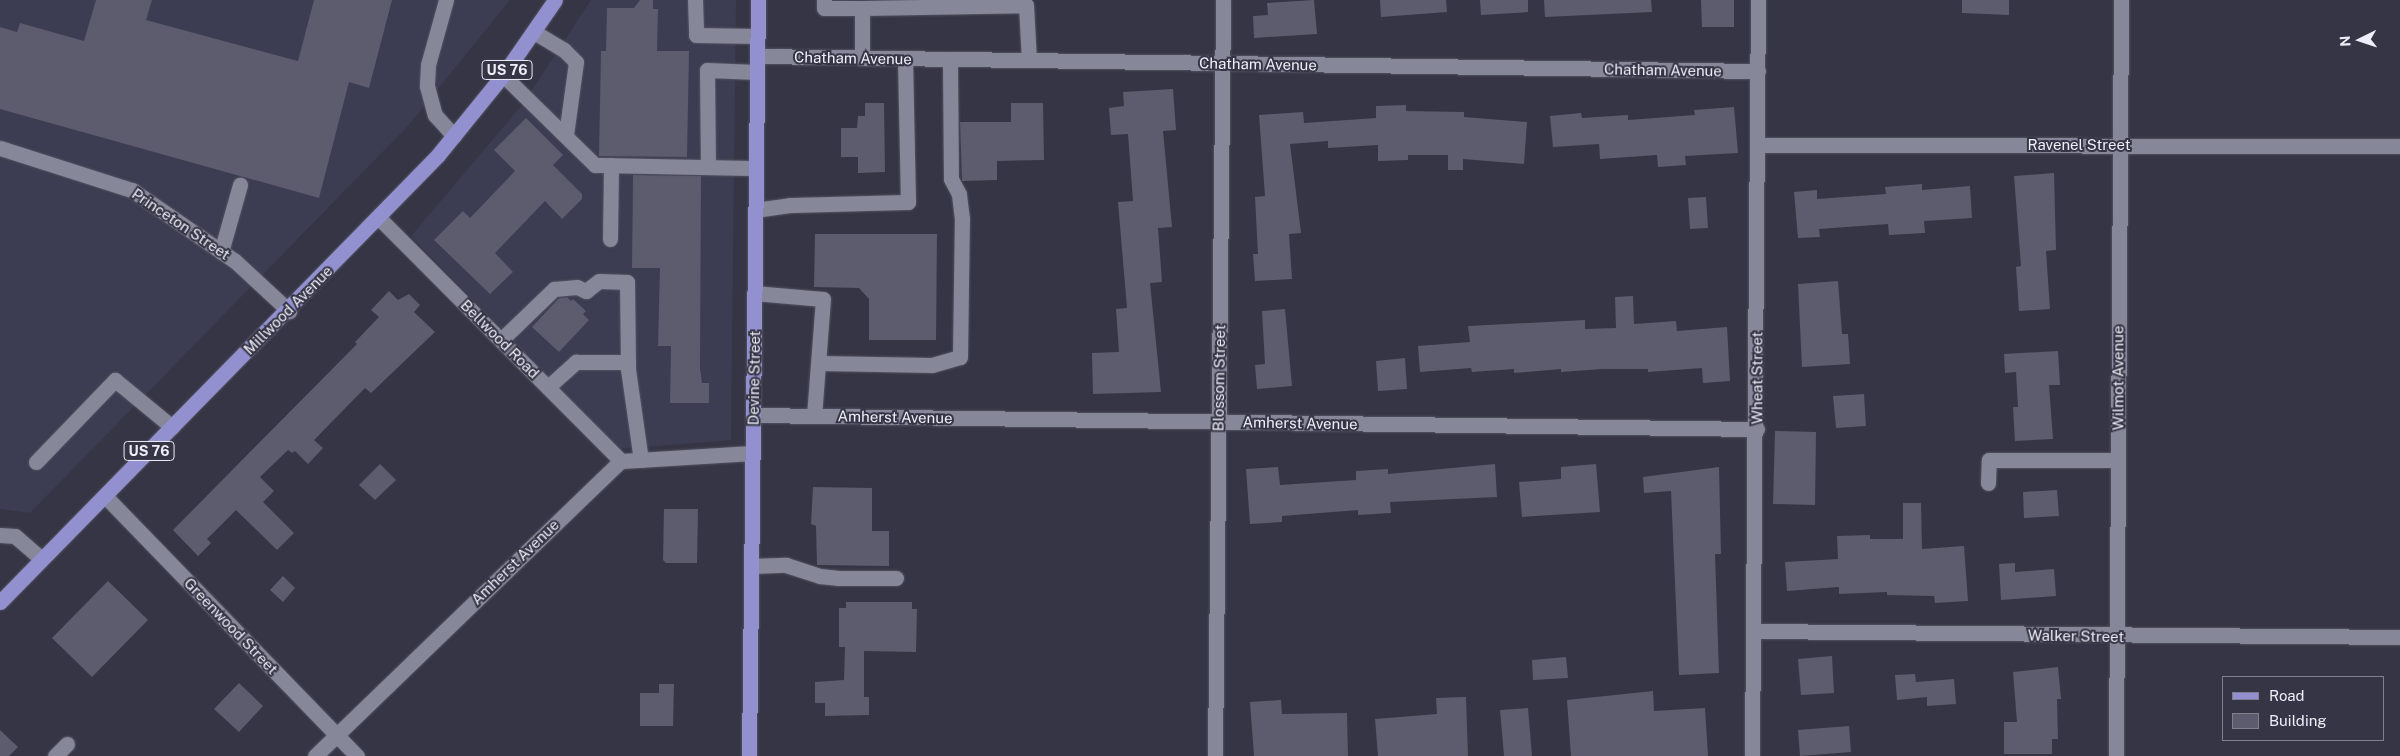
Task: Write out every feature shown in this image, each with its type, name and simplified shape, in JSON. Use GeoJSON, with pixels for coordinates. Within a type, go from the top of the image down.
{"type":"FeatureCollection","features":[{"type":"Feature","properties":{"kind":"main road","name":"Millwood Avenue"},"geometry":{"type":"LineString","coordinates":[[0,602],[379,218],[454,136],[503,75],[555,0]]}},
{"type":"Feature","properties":{"kind":"main road","name":"Devine Street"},"geometry":{"type":"LineString","coordinates":[[749,756],[758,0]]}},
{"type":"Feature","properties":{"kind":"street"},"geometry":{"type":"LineString","coordinates":[[446,0],[428,65],[427,86],[435,116],[454,136]]}},
{"type":"Feature","properties":{"kind":"street"},"geometry":{"type":"LineString","coordinates":[[696,0],[696,35],[758,36]]}},
{"type":"Feature","properties":{"kind":"street"},"geometry":{"type":"LineString","coordinates":[[824,0],[824,8],[868,6],[1026,6],[1029,60]]}},
{"type":"Feature","properties":{"kind":"street","name":"Blossom Street"},"geometry":{"type":"LineString","coordinates":[[1215,756],[1223,0]]}},
{"type":"Feature","properties":{"kind":"street","name":"Wheat Street"},"geometry":{"type":"LineString","coordinates":[[1752,756],[1758,0]]}},
{"type":"Feature","properties":{"kind":"street","name":"Wilmot Avenue"},"geometry":{"type":"LineString","coordinates":[[2116,756],[2121,0]]}},
{"type":"Feature","properties":{"kind":"street"},"geometry":{"type":"LineString","coordinates":[[862,58],[868,6]]}},
{"type":"Feature","properties":{"kind":"street"},"geometry":{"type":"LineString","coordinates":[[534,32],[564,50],[576,62],[566,135]]}},
{"type":"Feature","properties":{"kind":"street","name":"Chatham Avenue"},"geometry":{"type":"LineString","coordinates":[[708,167],[707,70],[757,64],[862,58],[1758,71]]}},
{"type":"Feature","properties":{"kind":"street"},"geometry":{"type":"LineString","coordinates":[[756,210],[790,205],[908,202],[904,59]]}},
{"type":"Feature","properties":{"kind":"street"},"geometry":{"type":"LineString","coordinates":[[819,363],[932,365],[960,357],[962,220],[959,194],[951,179],[950,60]]}},
{"type":"Feature","properties":{"kind":"street"},"geometry":{"type":"LineString","coordinates":[[503,75],[595,165],[756,168]]}},
{"type":"Feature","properties":{"kind":"street","name":"Ravenel Street"},"geometry":{"type":"LineString","coordinates":[[1758,145],[2400,146]]}},
{"type":"Feature","properties":{"kind":"street","name":"Princeton Street"},"geometry":{"type":"LineString","coordinates":[[0,148],[132,190],[254,276],[289,311]]}},
{"type":"Feature","properties":{"kind":"street"},"geometry":{"type":"LineString","coordinates":[[610,240],[611,165]]}},
{"type":"Feature","properties":{"kind":"street"},"geometry":{"type":"LineString","coordinates":[[221,252],[240,185]]}},
{"type":"Feature","properties":{"kind":"street","name":"Bellwood Road"},"geometry":{"type":"LineString","coordinates":[[379,218],[622,461]]}},
{"type":"Feature","properties":{"kind":"street"},"geometry":{"type":"LineString","coordinates":[[501,340],[554,289],[577,287],[586,291],[599,281],[628,282],[628,362],[641,460]]}},
{"type":"Feature","properties":{"kind":"street"},"geometry":{"type":"LineString","coordinates":[[754,293],[823,299],[814,416]]}},
{"type":"Feature","properties":{"kind":"street"},"geometry":{"type":"LineString","coordinates":[[548,387],[576,362],[628,362]]}},
{"type":"Feature","properties":{"kind":"street"},"geometry":{"type":"LineString","coordinates":[[36,462],[116,380],[172,427]]}},
{"type":"Feature","properties":{"kind":"street","name":"Amherst Avenue"},"geometry":{"type":"LineString","coordinates":[[753,415],[1756,429]]}},
{"type":"Feature","properties":{"kind":"street"},"geometry":{"type":"LineString","coordinates":[[622,461],[753,453]]}},
{"type":"Feature","properties":{"kind":"street"},"geometry":{"type":"LineString","coordinates":[[1988,483],[1989,460],[2118,460]]}},
{"type":"Feature","properties":{"kind":"street","name":"Amherst Avenue"},"geometry":{"type":"LineString","coordinates":[[315,756],[622,461]]}},
{"type":"Feature","properties":{"kind":"street","name":"Greenwood Street"},"geometry":{"type":"LineString","coordinates":[[105,496],[357,756]]}},
{"type":"Feature","properties":{"kind":"street"},"geometry":{"type":"LineString","coordinates":[[0,535],[15,536],[41,559]]}},
{"type":"Feature","properties":{"kind":"street"},"geometry":{"type":"LineString","coordinates":[[752,566],[786,565],[829,577],[896,578]]}},
{"type":"Feature","properties":{"kind":"street","name":"Walker Street"},"geometry":{"type":"LineString","coordinates":[[1753,631],[2116,636],[2400,637]]}},
{"type":"Feature","properties":{"kind":"street"},"geometry":{"type":"LineString","coordinates":[[54,756],[67,744]]}},
{"type":"Feature","properties":{"kind":"shaded area"},"geometry":{"type":"Polygon","coordinates":[[[0,0],[510,0],[408,126],[30,513],[0,509],[0,0]]]}},
{"type":"Feature","properties":{"kind":"shaded area"},"geometry":{"type":"Polygon","coordinates":[[[591,0],[736,0],[731,440],[619,449],[411,236],[522,105],[591,0]]]}},
{"type":"Feature","properties":{"kind":"building"},"geometry":{"type":"Polygon","coordinates":[[[96,0],[152,0],[146,20],[298,61],[314,0],[392,0],[369,88],[349,82],[319,198],[0,109],[0,27],[17,32],[20,23],[84,41],[96,0]]]}},
{"type":"Feature","properties":{"kind":"building"},"geometry":{"type":"Polygon","coordinates":[[[640,0],[653,0],[653,9],[658,9],[657,51],[689,51],[687,157],[599,156],[601,51],[606,51],[607,8],[634,8],[640,0]]]}},
{"type":"Feature","properties":{"kind":"building"},"geometry":{"type":"Polygon","coordinates":[[[1314,0],[1317,34],[1254,38],[1253,16],[1268,15],[1267,3],[1314,0]]]}},
{"type":"Feature","properties":{"kind":"building"},"geometry":{"type":"Polygon","coordinates":[[[1380,0],[1446,0],[1447,12],[1381,17],[1380,0]]]}},
{"type":"Feature","properties":{"kind":"building"},"geometry":{"type":"Polygon","coordinates":[[[1480,0],[1528,0],[1528,12],[1481,15],[1480,0]]]}},
{"type":"Feature","properties":{"kind":"building"},"geometry":{"type":"Polygon","coordinates":[[[1544,0],[1651,0],[1652,12],[1545,17],[1544,0]]]}},
{"type":"Feature","properties":{"kind":"building"},"geometry":{"type":"Polygon","coordinates":[[[1701,0],[1734,0],[1734,27],[1702,27],[1701,0]]]}},
{"type":"Feature","properties":{"kind":"building"},"geometry":{"type":"Polygon","coordinates":[[[1962,0],[2009,0],[2009,15],[1962,13],[1962,0]]]}},
{"type":"Feature","properties":{"kind":"building"},"geometry":{"type":"Polygon","coordinates":[[[1173,89],[1176,130],[1163,131],[1172,227],[1158,228],[1162,282],[1150,283],[1161,392],[1093,394],[1092,353],[1119,352],[1116,309],[1127,308],[1118,202],[1133,201],[1128,134],[1111,135],[1109,108],[1124,106],[1123,92],[1173,89]]]}},
{"type":"Feature","properties":{"kind":"building"},"geometry":{"type":"Polygon","coordinates":[[[865,103],[884,103],[885,172],[858,173],[858,157],[841,157],[841,128],[857,128],[858,116],[865,116],[865,103]]]}},
{"type":"Feature","properties":{"kind":"building"},"geometry":{"type":"Polygon","coordinates":[[[1011,103],[1043,103],[1044,160],[997,161],[997,180],[962,181],[960,122],[1011,122],[1011,103]]]}},
{"type":"Feature","properties":{"kind":"building"},"geometry":{"type":"Polygon","coordinates":[[[1406,105],[1406,111],[1464,112],[1464,117],[1527,122],[1524,164],[1463,159],[1463,170],[1448,170],[1448,155],[1408,155],[1408,160],[1378,161],[1378,145],[1328,148],[1328,141],[1290,144],[1301,233],[1289,234],[1292,279],[1255,281],[1253,254],[1258,254],[1255,197],[1265,196],[1259,115],[1303,112],[1304,123],[1376,118],[1376,106],[1406,105]]]}},
{"type":"Feature","properties":{"kind":"building"},"geometry":{"type":"Polygon","coordinates":[[[1734,107],[1738,153],[1685,156],[1686,165],[1658,167],[1657,155],[1600,159],[1599,144],[1553,147],[1550,116],[1581,113],[1582,118],[1628,115],[1628,120],[1695,115],[1694,110],[1734,107]]]}},
{"type":"Feature","properties":{"kind":"building"},"geometry":{"type":"Polygon","coordinates":[[[526,118],[563,155],[553,165],[582,194],[582,199],[562,219],[545,201],[495,253],[513,272],[490,294],[434,240],[463,211],[470,218],[515,171],[494,150],[526,118]]]}},
{"type":"Feature","properties":{"kind":"building"},"geometry":{"type":"Polygon","coordinates":[[[2054,173],[2056,250],[2046,251],[2050,309],[2019,311],[2016,267],[2021,266],[2014,176],[2054,173]]]}},
{"type":"Feature","properties":{"kind":"building"},"geometry":{"type":"Polygon","coordinates":[[[633,175],[701,176],[700,368],[702,383],[709,383],[709,403],[670,403],[671,346],[658,346],[660,268],[632,268],[633,175]]]}},
{"type":"Feature","properties":{"kind":"building"},"geometry":{"type":"Polygon","coordinates":[[[1922,184],[1922,190],[1970,186],[1972,218],[1924,221],[1925,233],[1889,235],[1888,224],[1819,229],[1820,237],[1798,238],[1794,192],[1817,190],[1817,199],[1886,194],[1885,187],[1922,184]]]}},
{"type":"Feature","properties":{"kind":"building"},"geometry":{"type":"Polygon","coordinates":[[[1706,197],[1708,228],[1690,229],[1688,198],[1706,197]]]}},
{"type":"Feature","properties":{"kind":"building"},"geometry":{"type":"Polygon","coordinates":[[[815,234],[937,234],[936,340],[869,340],[869,299],[859,288],[814,287],[815,234]]]}},
{"type":"Feature","properties":{"kind":"building"},"geometry":{"type":"Polygon","coordinates":[[[1838,281],[1842,334],[1848,334],[1850,364],[1802,367],[1798,284],[1838,281]]]}},
{"type":"Feature","properties":{"kind":"building"},"geometry":{"type":"Polygon","coordinates":[[[389,291],[398,300],[409,294],[420,305],[414,312],[435,332],[371,393],[365,388],[314,440],[323,448],[308,464],[295,451],[292,453],[288,450],[260,477],[274,491],[263,502],[294,533],[277,550],[236,510],[207,539],[211,543],[198,556],[173,530],[357,344],[355,342],[379,317],[371,310],[389,291]]]}},
{"type":"Feature","properties":{"kind":"building"},"geometry":{"type":"Polygon","coordinates":[[[1633,296],[1634,324],[1676,321],[1677,331],[1727,327],[1730,381],[1703,383],[1702,368],[1648,372],[1648,369],[1602,369],[1561,372],[1561,369],[1514,373],[1514,369],[1472,372],[1471,368],[1420,372],[1418,346],[1470,342],[1468,326],[1585,320],[1585,329],[1616,328],[1615,297],[1633,296]]]}},
{"type":"Feature","properties":{"kind":"building"},"geometry":{"type":"Polygon","coordinates":[[[567,297],[571,301],[573,299],[586,311],[583,314],[589,320],[559,352],[532,327],[559,298],[567,297]]]}},
{"type":"Feature","properties":{"kind":"building"},"geometry":{"type":"Polygon","coordinates":[[[1285,309],[1292,386],[1257,389],[1255,365],[1265,364],[1262,311],[1285,309]]]}},
{"type":"Feature","properties":{"kind":"building"},"geometry":{"type":"Polygon","coordinates":[[[2058,351],[2060,385],[2049,385],[2053,439],[2015,441],[2013,407],[2018,407],[2016,372],[2005,373],[2004,354],[2058,351]]]}},
{"type":"Feature","properties":{"kind":"building"},"geometry":{"type":"Polygon","coordinates":[[[1405,358],[1407,389],[1378,391],[1376,361],[1405,358]]]}},
{"type":"Feature","properties":{"kind":"building"},"geometry":{"type":"Polygon","coordinates":[[[1864,394],[1866,426],[1836,428],[1833,396],[1864,394]]]}},
{"type":"Feature","properties":{"kind":"building"},"geometry":{"type":"Polygon","coordinates":[[[1775,431],[1816,432],[1815,505],[1773,504],[1775,431]]]}},
{"type":"Feature","properties":{"kind":"building"},"geometry":{"type":"Polygon","coordinates":[[[380,464],[396,480],[375,500],[359,485],[380,464]]]}},
{"type":"Feature","properties":{"kind":"building"},"geometry":{"type":"Polygon","coordinates":[[[1495,464],[1497,497],[1390,502],[1391,513],[1358,515],[1358,510],[1282,516],[1282,522],[1250,524],[1246,469],[1278,467],[1280,485],[1356,480],[1356,471],[1388,469],[1388,474],[1495,464]]]}},
{"type":"Feature","properties":{"kind":"building"},"geometry":{"type":"Polygon","coordinates":[[[1596,464],[1600,512],[1522,517],[1519,482],[1561,479],[1561,467],[1596,464]]]}},
{"type":"Feature","properties":{"kind":"building"},"geometry":{"type":"Polygon","coordinates":[[[1719,467],[1721,554],[1715,554],[1719,673],[1679,675],[1671,491],[1644,493],[1643,477],[1719,467]]]}},
{"type":"Feature","properties":{"kind":"building"},"geometry":{"type":"Polygon","coordinates":[[[813,487],[872,488],[872,531],[889,531],[889,566],[817,565],[816,526],[811,524],[813,487]]]}},
{"type":"Feature","properties":{"kind":"building"},"geometry":{"type":"Polygon","coordinates":[[[2057,490],[2059,516],[2024,518],[2023,492],[2057,490]]]}},
{"type":"Feature","properties":{"kind":"building"},"geometry":{"type":"Polygon","coordinates":[[[1903,503],[1921,503],[1922,549],[1964,546],[1968,601],[1935,603],[1934,596],[1887,595],[1887,592],[1839,594],[1839,587],[1787,591],[1785,562],[1838,559],[1837,536],[1870,535],[1870,539],[1903,539],[1903,503]]]}},
{"type":"Feature","properties":{"kind":"building"},"geometry":{"type":"Polygon","coordinates":[[[664,509],[698,509],[697,563],[666,563],[663,560],[664,509]]]}},
{"type":"Feature","properties":{"kind":"building"},"geometry":{"type":"Polygon","coordinates":[[[2015,563],[2015,572],[2054,569],[2056,596],[2001,600],[1999,564],[2015,563]]]}},
{"type":"Feature","properties":{"kind":"building"},"geometry":{"type":"Polygon","coordinates":[[[283,576],[295,588],[283,602],[270,590],[283,576]]]}},
{"type":"Feature","properties":{"kind":"building"},"geometry":{"type":"Polygon","coordinates":[[[108,581],[148,620],[92,677],[52,638],[108,581]]]}},
{"type":"Feature","properties":{"kind":"building"},"geometry":{"type":"Polygon","coordinates":[[[846,602],[912,602],[912,609],[917,609],[916,652],[864,651],[864,697],[869,697],[869,715],[825,716],[825,703],[815,703],[815,682],[844,680],[845,647],[839,647],[839,608],[846,608],[846,602]]]}},
{"type":"Feature","properties":{"kind":"building"},"geometry":{"type":"Polygon","coordinates":[[[1832,656],[1834,693],[1801,695],[1798,659],[1832,656]]]}},
{"type":"Feature","properties":{"kind":"building"},"geometry":{"type":"Polygon","coordinates":[[[1566,657],[1568,678],[1533,680],[1532,660],[1566,657]]]}},
{"type":"Feature","properties":{"kind":"building"},"geometry":{"type":"Polygon","coordinates":[[[2058,667],[2061,699],[2057,699],[2058,739],[2052,739],[2052,754],[2004,754],[2004,722],[2017,722],[2013,672],[2058,667]]]}},
{"type":"Feature","properties":{"kind":"building"},"geometry":{"type":"Polygon","coordinates":[[[1915,674],[1916,682],[1954,679],[1956,704],[1927,706],[1927,697],[1897,700],[1895,675],[1915,674]]]}},
{"type":"Feature","properties":{"kind":"building"},"geometry":{"type":"Polygon","coordinates":[[[239,683],[263,706],[239,732],[214,709],[239,683]]]}},
{"type":"Feature","properties":{"kind":"building"},"geometry":{"type":"Polygon","coordinates":[[[659,684],[674,684],[673,726],[640,726],[640,693],[659,693],[659,684]]]}},
{"type":"Feature","properties":{"kind":"building"},"geometry":{"type":"Polygon","coordinates":[[[1653,691],[1654,711],[1705,708],[1708,756],[1571,756],[1567,700],[1653,691]]]}},
{"type":"Feature","properties":{"kind":"building"},"geometry":{"type":"Polygon","coordinates":[[[1466,697],[1468,756],[1378,756],[1375,719],[1437,714],[1436,698],[1466,697]]]}},
{"type":"Feature","properties":{"kind":"building"},"geometry":{"type":"Polygon","coordinates":[[[1281,700],[1282,714],[1347,713],[1348,756],[1254,756],[1250,702],[1281,700]]]}},
{"type":"Feature","properties":{"kind":"building"},"geometry":{"type":"Polygon","coordinates":[[[1528,708],[1532,756],[1504,756],[1500,710],[1528,708]]]}},
{"type":"Feature","properties":{"kind":"building"},"geometry":{"type":"Polygon","coordinates":[[[1849,726],[1851,752],[1800,756],[1798,730],[1849,726]]]}},
{"type":"Feature","properties":{"kind":"building"},"geometry":{"type":"Polygon","coordinates":[[[0,730],[18,747],[9,756],[0,756],[0,730]]]}}]}
